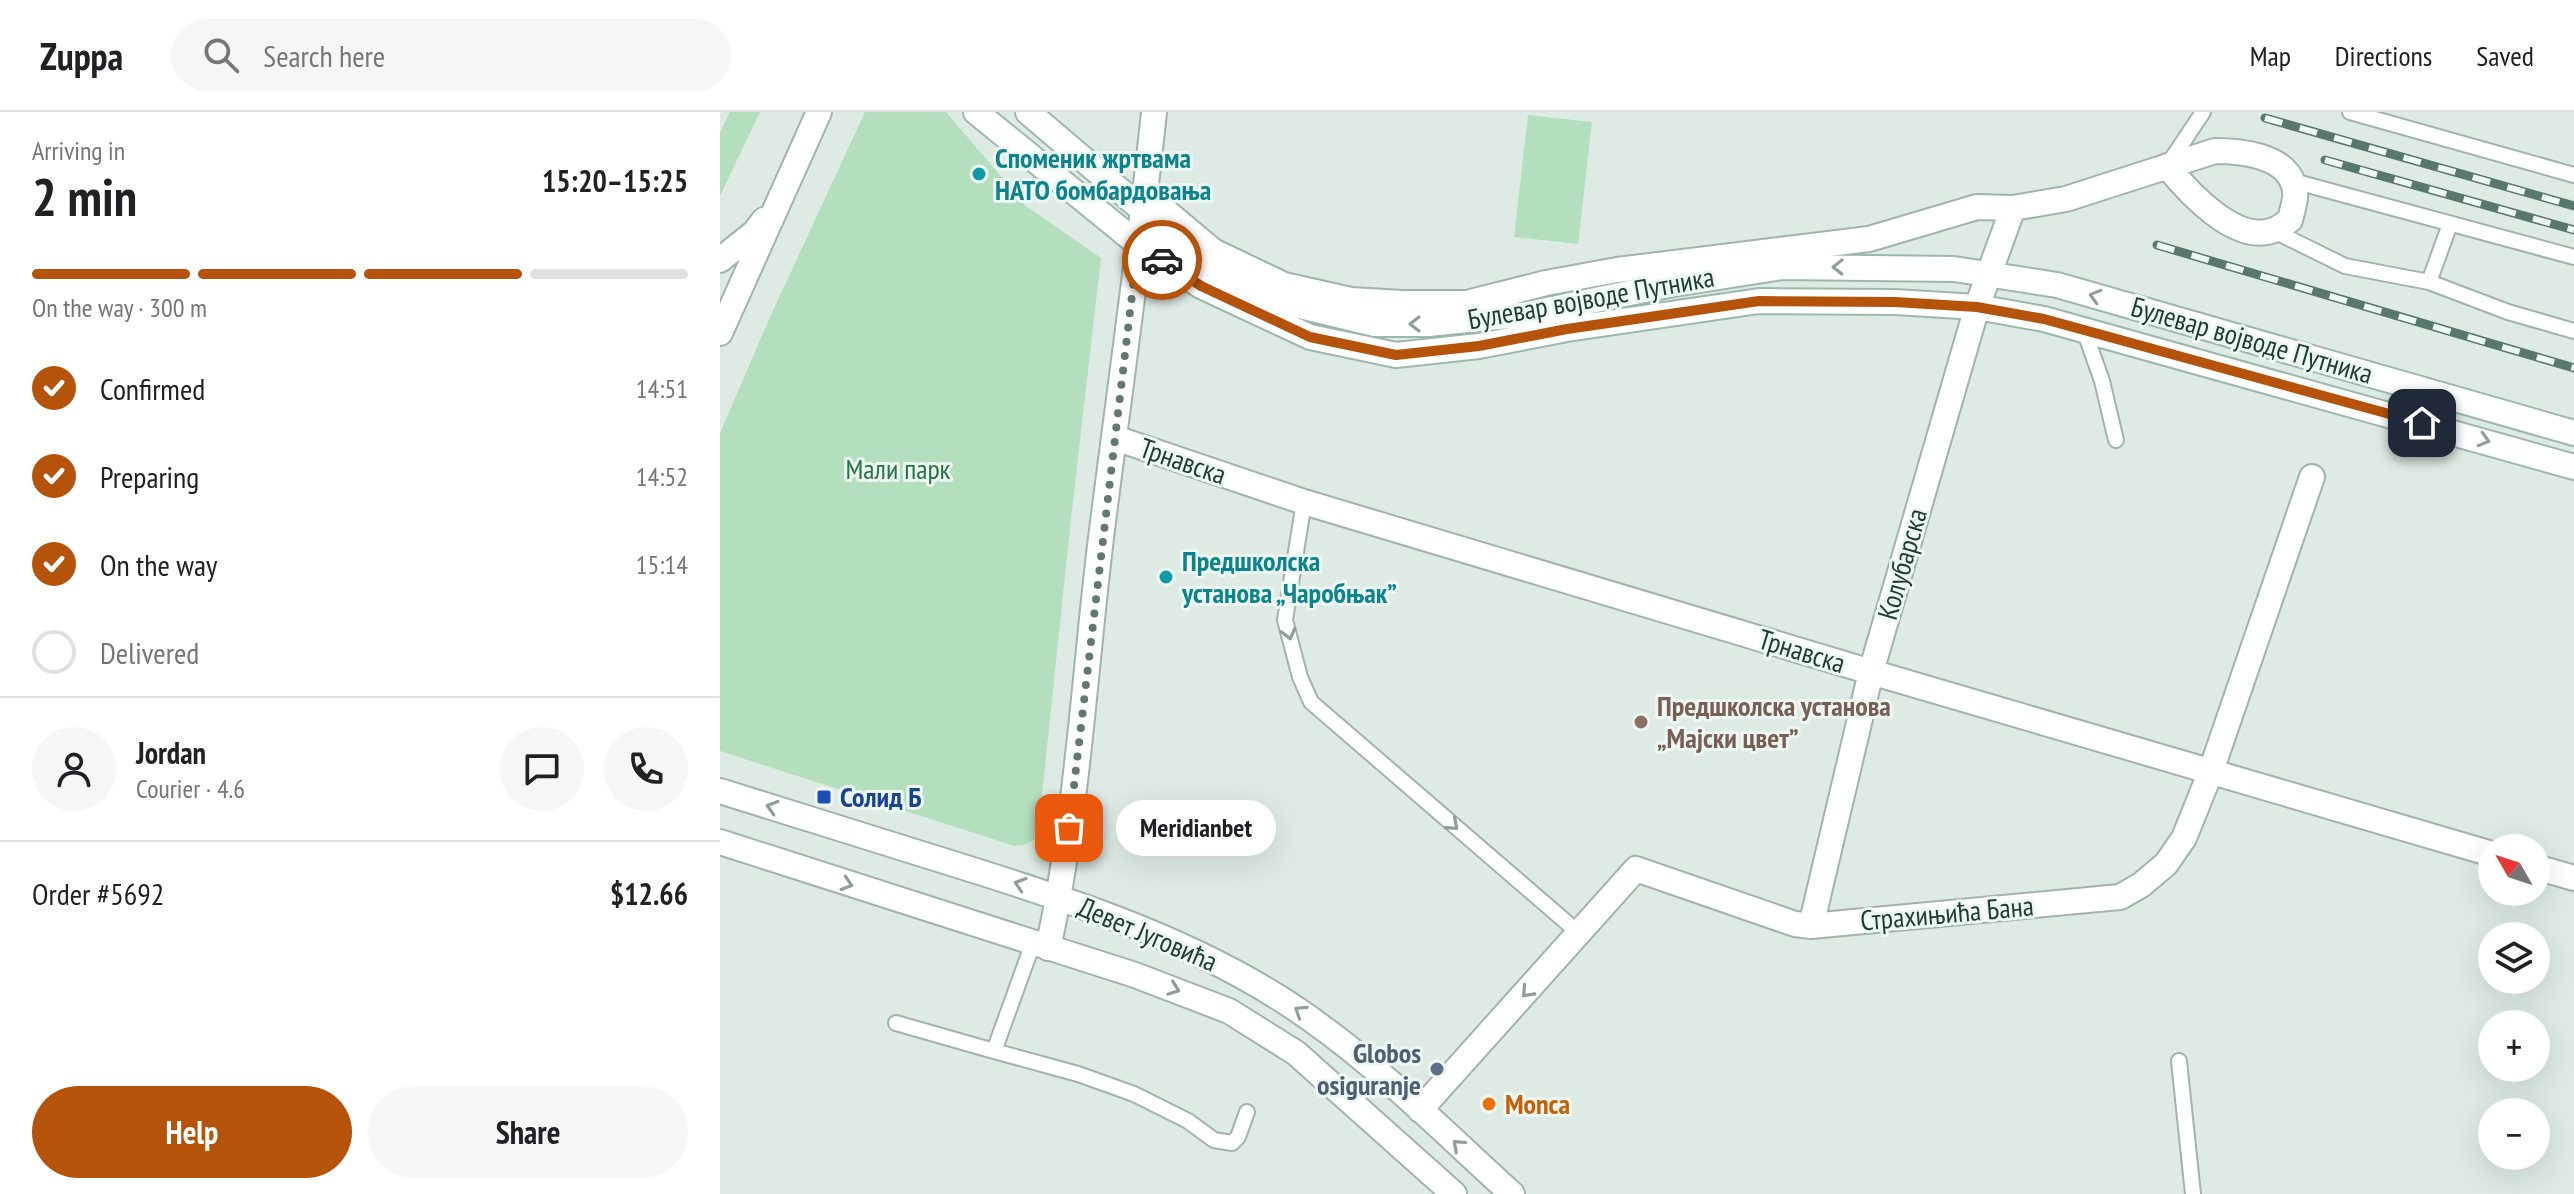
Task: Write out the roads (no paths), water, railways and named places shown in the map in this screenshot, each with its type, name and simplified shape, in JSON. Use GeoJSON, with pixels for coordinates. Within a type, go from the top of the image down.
{"type":"FeatureCollection","features":[{"type":"Feature","properties":{"kind":"street"},"geometry":{"type":"LineString","coordinates":[[720,333],[819,112]]}},
{"type":"Feature","properties":{"kind":"street","name":"Булевар војводе Путника"},"geometry":{"type":"LineString","coordinates":[[976,112],[1138,244],[1201,286],[1310,337],[1396,355],[1479,346],[1567,329],[1759,301],[1895,302],[1977,307],[2044,319],[2574,467]]}},
{"type":"Feature","properties":{"kind":"street"},"geometry":{"type":"LineString","coordinates":[[1028,112],[1145,203],[1213,251],[1284,285],[1351,300],[1402,303],[1467,303],[1546,283],[1617,270],[1869,239],[1977,207],[2013,208],[2066,199],[2167,166],[2215,151],[2238,151],[2278,166],[2293,181],[2296,199],[2290,220],[2274,231],[2252,232],[2229,223],[2185,189],[2167,166]]}},
{"type":"Feature","properties":{"kind":"street"},"geometry":{"type":"LineString","coordinates":[[1040,946],[1059,898],[1154,112]]}},
{"type":"Feature","properties":{"kind":"street"},"geometry":{"type":"LineString","coordinates":[[720,260],[755,232],[778,202]]}},
{"type":"Feature","properties":{"kind":"street","name":"Булевар војводе Путника"},"geometry":{"type":"LineString","coordinates":[[1145,203],[1206,261],[1249,285],[1300,306],[1375,324],[1428,324],[1528,314],[1668,285],[1782,267],[1954,269],[2057,285],[2574,433]]}},
{"type":"Feature","properties":{"kind":"street","name":"Колубарска"},"geometry":{"type":"LineString","coordinates":[[1811,926],[1871,672],[1977,307],[2013,208]]}},
{"type":"Feature","properties":{"kind":"street","name":"Трнавска"},"geometry":{"type":"LineString","coordinates":[[1115,438],[1304,502],[2478,850]]}},
{"type":"Feature","properties":{"kind":"street","name":"Страхињића Бана"},"geometry":{"type":"LineString","coordinates":[[1420,1110],[1636,869],[1795,924],[1811,926],[2120,897],[2141,885],[2166,864],[2184,838],[2211,771],[2312,477]]}},
{"type":"Feature","properties":{"kind":"street","name":"Девет Југовића"},"geometry":{"type":"LineString","coordinates":[[720,791],[1059,898],[1211,959],[1311,1018],[1358,1054],[1512,1194]]}},
{"type":"Feature","properties":{"kind":"street","name":"Девет Југовића"},"geometry":{"type":"LineString","coordinates":[[720,842],[1185,993],[1229,1011],[1296,1053],[1454,1194]]}},
{"type":"Feature","properties":{"kind":"street"},"geometry":{"type":"LineString","coordinates":[[2550,871],[2574,878]]}},
{"type":"Feature","properties":{"kind":"lane"},"geometry":{"type":"LineString","coordinates":[[2167,166],[2203,112]]}},
{"type":"Feature","properties":{"kind":"lane"},"geometry":{"type":"LineString","coordinates":[[2350,112],[2574,175]]}},
{"type":"Feature","properties":{"kind":"lane"},"geometry":{"type":"LineString","coordinates":[[2293,181],[2574,257]]}},
{"type":"Feature","properties":{"kind":"lane"},"geometry":{"type":"LineString","coordinates":[[2429,282],[2450,224]]}},
{"type":"Feature","properties":{"kind":"lane"},"geometry":{"type":"LineString","coordinates":[[2274,231],[2345,266],[2429,282],[2508,312],[2574,331]]}},
{"type":"Feature","properties":{"kind":"lane"},"geometry":{"type":"LineString","coordinates":[[2084,330],[2102,381],[2116,440]]}},
{"type":"Feature","properties":{"kind":"lane"},"geometry":{"type":"LineString","coordinates":[[1304,502],[1285,620],[1300,677],[1311,702],[1580,934]]}},
{"type":"Feature","properties":{"kind":"lane"},"geometry":{"type":"LineString","coordinates":[[994,1051],[1040,946]]}},
{"type":"Feature","properties":{"kind":"lane"},"geometry":{"type":"LineString","coordinates":[[896,1023],[1078,1074],[1134,1094],[1223,1143],[1232,1143],[1238,1137],[1247,1112]]}},
{"type":"Feature","properties":{"kind":"lane"},"geometry":{"type":"LineString","coordinates":[[2179,1061],[2193,1194]]}},
{"type":"Feature","properties":{"kind":"railway"},"geometry":{"type":"LineString","coordinates":[[2265,118],[2574,206]]}},
{"type":"Feature","properties":{"kind":"railway"},"geometry":{"type":"LineString","coordinates":[[2325,160],[2574,230]]}},
{"type":"Feature","properties":{"kind":"railway"},"geometry":{"type":"LineString","coordinates":[[2157,245],[2574,368]]}},
{"type":"Feature","properties":{"kind":"place","name":"Споменик жртвама НАТО бомбардовања"},"geometry":{"type":"Point","coordinates":[979,174]}},
{"type":"Feature","properties":{"kind":"place","name":"Предшколска установа „Чаробњак”"},"geometry":{"type":"Point","coordinates":[1166,577]}},
{"type":"Feature","properties":{"kind":"place","name":"Предшколска установа „Мајски цвет”"},"geometry":{"type":"Point","coordinates":[1641,722]}},
{"type":"Feature","properties":{"kind":"place","name":"Солид Б"},"geometry":{"type":"Point","coordinates":[824,797]}},
{"type":"Feature","properties":{"kind":"place","name":"Meridianbet"},"geometry":{"type":"Point","coordinates":[1069,828]}},
{"type":"Feature","properties":{"kind":"place","name":"Globos osiguranje"},"geometry":{"type":"Point","coordinates":[1437,1069]}},
{"type":"Feature","properties":{"kind":"place","name":"Monca"},"geometry":{"type":"Point","coordinates":[1489,1104]}},
{"type":"Feature","properties":{"kind":"park label","name":"Мали парк"},"geometry":{"type":"Point","coordinates":[898,469]}}]}
